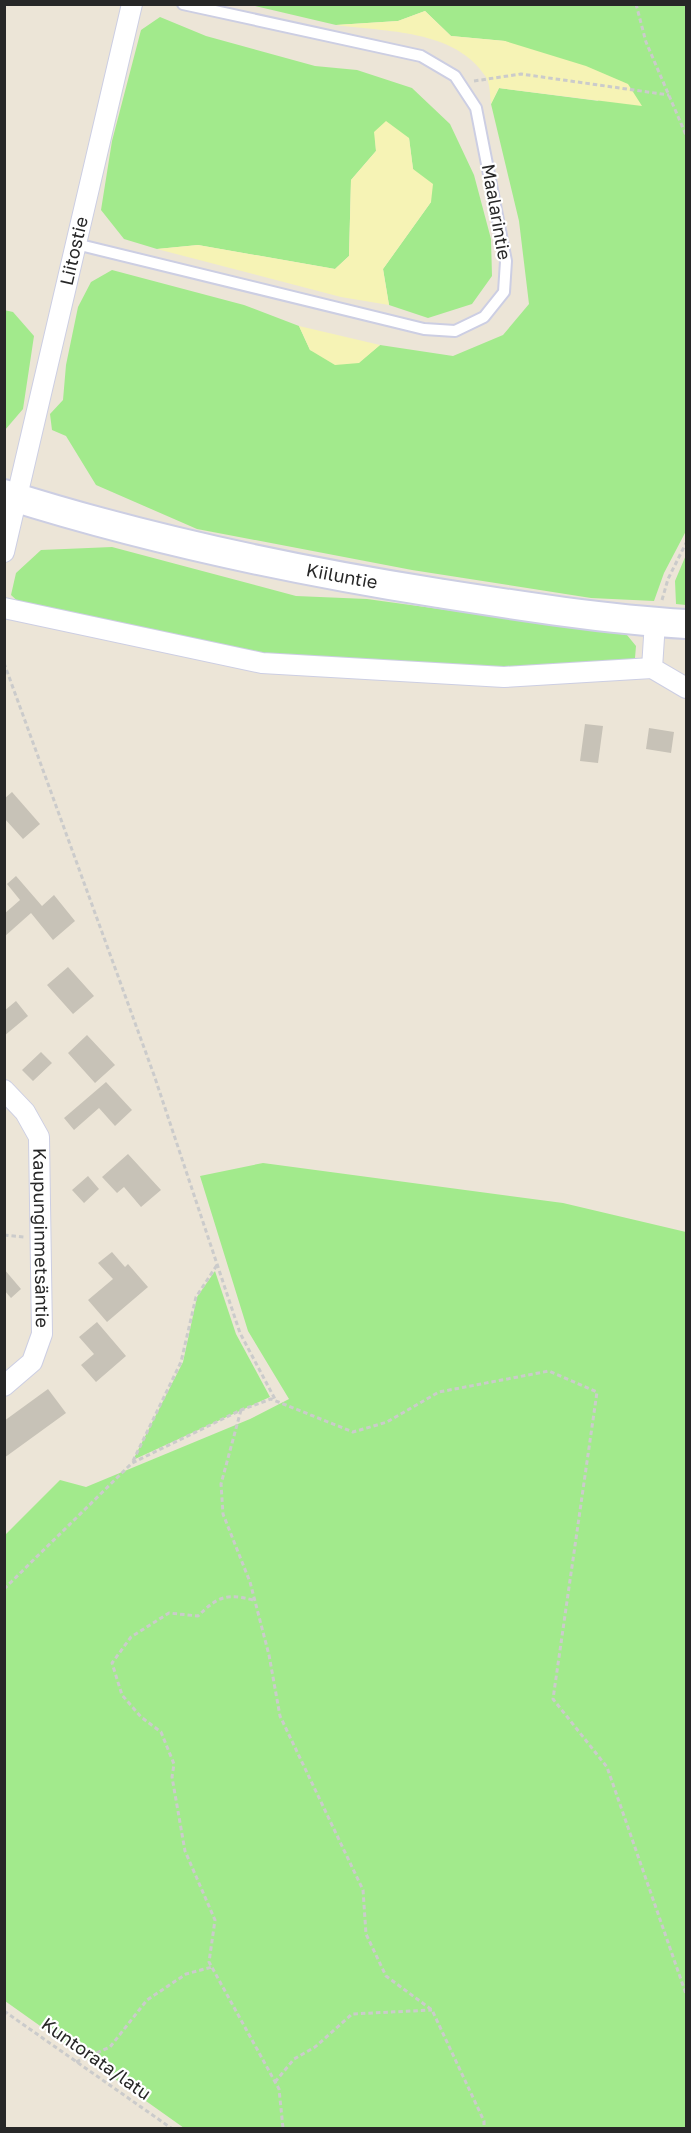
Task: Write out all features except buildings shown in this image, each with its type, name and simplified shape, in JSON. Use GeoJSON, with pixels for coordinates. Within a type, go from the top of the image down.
{"type":"FeatureCollection","features":[{"type":"Feature","properties":{"kind":"street","name":"Liitostie"},"geometry":{"type":"LineString","coordinates":[[4,552],[10,496],[76,244],[132,4]]}},
{"type":"Feature","properties":{"kind":"street","name":"Kiiluntie"},"geometry":{"type":"LineString","coordinates":[[10,496],[90,520],[229,555],[379,584],[538,609],[687,624]]}},
{"type":"Feature","properties":{"kind":"street"},"geometry":{"type":"LineString","coordinates":[[4,608],[262,663],[504,677],[651,668],[687,688]]}},
{"type":"Feature","properties":{"kind":"street"},"geometry":{"type":"LineString","coordinates":[[651,668],[655,622]]}},
{"type":"Feature","properties":{"kind":"street","name":"Kaupunginmetsäntie"},"geometry":{"type":"LineString","coordinates":[[4,1090],[25,1112],[39,1137],[42,1334],[32,1362],[4,1386]]}},
{"type":"Feature","properties":{"kind":"lane","name":"Maalarintie"},"geometry":{"type":"LineString","coordinates":[[76,244],[424,329],[455,331],[470,326],[484,318],[504,292],[507,261],[477,108],[455,76],[421,56],[183,4]]}},
{"type":"Feature","properties":{"kind":"path"},"geometry":{"type":"LineString","coordinates":[[636,4],[646,42],[687,135]]}},
{"type":"Feature","properties":{"kind":"path"},"geometry":{"type":"LineString","coordinates":[[460,83],[521,74],[669,95]]}},
{"type":"Feature","properties":{"kind":"path"},"geometry":{"type":"LineString","coordinates":[[655,622],[668,579],[687,543]]}},
{"type":"Feature","properties":{"kind":"path"},"geometry":{"type":"LineString","coordinates":[[4,663],[154,1075],[240,1333],[276,1402]]}},
{"type":"Feature","properties":{"kind":"path"},"geometry":{"type":"LineString","coordinates":[[132,1463],[181,1362],[196,1297],[217,1265]]}},
{"type":"Feature","properties":{"kind":"path"},"geometry":{"type":"LineString","coordinates":[[4,1589],[132,1463],[241,1410],[271,1399],[352,1431],[387,1422],[439,1392],[549,1371],[597,1392],[553,1699],[607,1767],[687,1994]]}},
{"type":"Feature","properties":{"kind":"path"},"geometry":{"type":"LineString","coordinates":[[241,1410],[221,1484],[223,1514],[250,1582],[280,1716],[363,1890],[366,1934],[386,1976],[432,2010],[484,2121],[484,2128]]}},
{"type":"Feature","properties":{"kind":"path"},"geometry":{"type":"LineString","coordinates":[[253,1600],[234,1595],[214,1600],[198,1616],[169,1613],[131,1637],[112,1663],[122,1695],[141,1717],[161,1732],[174,1764],[172,1778],[185,1851],[215,1920],[209,1962],[279,2089],[283,2128]]}},
{"type":"Feature","properties":{"kind":"path"},"geometry":{"type":"LineString","coordinates":[[76,2062],[110,2047],[147,2000],[186,1974],[212,1967]]}},
{"type":"Feature","properties":{"kind":"path"},"geometry":{"type":"LineString","coordinates":[[275,2082],[294,2059],[315,2047],[352,2014],[432,2010]]}},
{"type":"Feature","properties":{"kind":"path","name":"Kuntorata/latu"},"geometry":{"type":"LineString","coordinates":[[4,2011],[171,2128]]}},
{"type":"Feature","properties":{"kind":"green space"},"geometry":{"type":"Polygon","coordinates":[[[251,5],[686,5],[686,531],[664,573],[654,601],[591,598],[412,570],[197,529],[96,485],[66,436],[52,430],[50,414],[63,400],[66,365],[78,307],[91,282],[112,270],[244,305],[299,326],[310,350],[358,363],[380,345],[453,356],[503,335],[529,304],[519,221],[491,104],[499,88],[599,101],[505,41],[451,36],[425,11],[398,21],[336,25],[251,5]]]}},
{"type":"Feature","properties":{"kind":"green space"},"geometry":{"type":"Polygon","coordinates":[[[160,17],[206,36],[315,66],[357,70],[412,88],[450,124],[474,175],[491,239],[492,276],[472,304],[428,318],[389,305],[383,269],[431,202],[413,169],[409,138],[375,132],[376,151],[351,180],[349,256],[335,269],[198,245],[157,249],[124,239],[101,210],[112,141],[141,30],[160,17]]]}},
{"type":"Feature","properties":{"kind":"green space"},"geometry":{"type":"Polygon","coordinates":[[[4,310],[13,312],[34,336],[23,409],[5,430],[4,310]]]}},
{"type":"Feature","properties":{"kind":"green space"},"geometry":{"type":"Polygon","coordinates":[[[112,547],[296,596],[367,599],[627,635],[636,646],[635,658],[623,664],[509,671],[315,660],[226,648],[23,606],[11,595],[16,573],[41,550],[112,547]]]}},
{"type":"Feature","properties":{"kind":"green space"},"geometry":{"type":"Polygon","coordinates":[[[686,555],[686,605],[676,604],[675,581],[686,555]]]}},
{"type":"Feature","properties":{"kind":"green space"},"geometry":{"type":"Polygon","coordinates":[[[263,1163],[563,1203],[686,1232],[686,2128],[184,2128],[5,2001],[5,1535],[60,1480],[86,1487],[250,1419],[289,1399],[248,1331],[200,1176],[263,1163]]]}},
{"type":"Feature","properties":{"kind":"green space"},"geometry":{"type":"Polygon","coordinates":[[[215,1271],[236,1334],[270,1397],[133,1460],[183,1362],[197,1297],[215,1271]]]}},
{"type":"Feature","properties":{"kind":"sand"},"geometry":{"type":"Polygon","coordinates":[[[425,11],[451,36],[505,41],[586,66],[628,84],[642,106],[499,88],[491,104],[486,77],[473,61],[457,50],[438,41],[418,36],[336,25],[398,21],[425,11]]]}},
{"type":"Feature","properties":{"kind":"sand"},"geometry":{"type":"Polygon","coordinates":[[[386,121],[409,138],[413,169],[433,184],[431,202],[383,269],[389,305],[341,297],[157,249],[198,245],[335,269],[349,256],[351,180],[376,151],[374,132],[386,121]]]}},
{"type":"Feature","properties":{"kind":"sand"},"geometry":{"type":"Polygon","coordinates":[[[299,326],[380,345],[359,363],[335,365],[310,350],[299,326]]]}}]}
